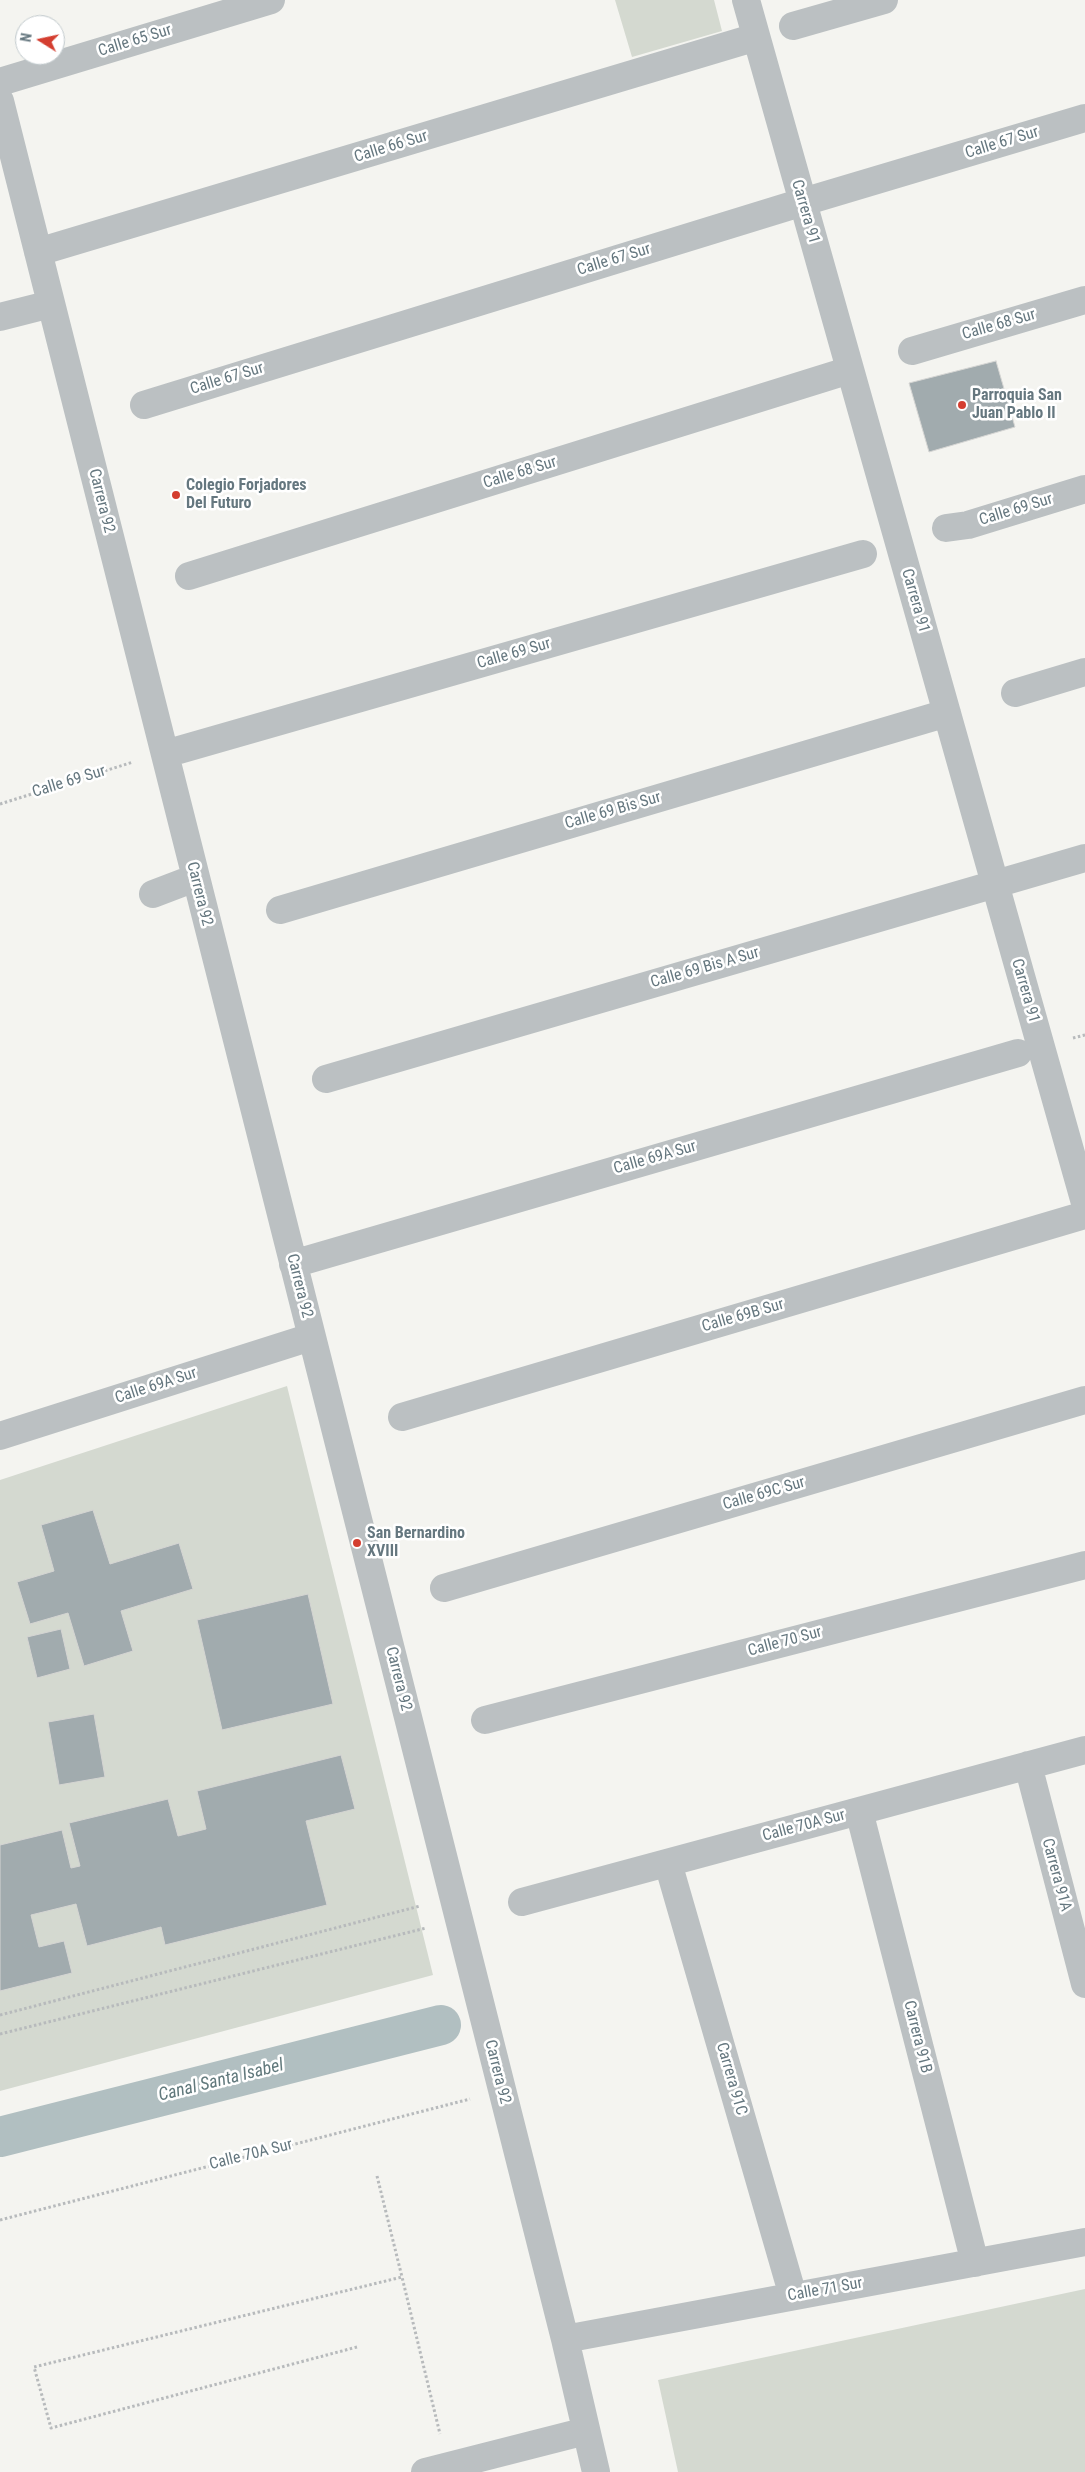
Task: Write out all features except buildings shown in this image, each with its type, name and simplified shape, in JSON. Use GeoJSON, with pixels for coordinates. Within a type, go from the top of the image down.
{"type":"FeatureCollection","features":[{"type":"Feature","properties":{"kind":"street","name":"Calle 65 Sur"},"geometry":{"type":"LineString","coordinates":[[0,82],[270,0]]}},
{"type":"Feature","properties":{"kind":"street","name":"Carrera 91"},"geometry":{"type":"LineString","coordinates":[[746,0],[1085,1203]]}},
{"type":"Feature","properties":{"kind":"street"},"geometry":{"type":"LineString","coordinates":[[793,26],[884,0]]}},
{"type":"Feature","properties":{"kind":"street","name":"Calle 66 Sur"},"geometry":{"type":"LineString","coordinates":[[38,252],[743,41]]}},
{"type":"Feature","properties":{"kind":"street","name":"Carrera 92"},"geometry":{"type":"LineString","coordinates":[[0,101],[5,137],[38,252],[565,2339],[596,2472]]}},
{"type":"Feature","properties":{"kind":"street","name":"Calle 67 Sur"},"geometry":{"type":"LineString","coordinates":[[144,405],[802,202],[1085,118]]}},
{"type":"Feature","properties":{"kind":"street","name":"Calle 68 Sur"},"geometry":{"type":"LineString","coordinates":[[912,351],[1085,300]]}},
{"type":"Feature","properties":{"kind":"street"},"geometry":{"type":"LineString","coordinates":[[0,317],[51,304]]}},
{"type":"Feature","properties":{"kind":"street","name":"Calle 68 Sur"},"geometry":{"type":"LineString","coordinates":[[189,576],[850,370]]}},
{"type":"Feature","properties":{"kind":"street","name":"Calle 69 Sur"},"geometry":{"type":"LineString","coordinates":[[946,528],[968,525],[1085,489]]}},
{"type":"Feature","properties":{"kind":"street","name":"Calle 69 Sur"},"geometry":{"type":"LineString","coordinates":[[165,754],[863,554]]}},
{"type":"Feature","properties":{"kind":"street"},"geometry":{"type":"LineString","coordinates":[[1015,693],[1085,672]]}},
{"type":"Feature","properties":{"kind":"street","name":"Calle 69 Bis Sur"},"geometry":{"type":"LineString","coordinates":[[280,910],[947,713]]}},
{"type":"Feature","properties":{"kind":"street","name":"Calle 69 Bis A Sur"},"geometry":{"type":"LineString","coordinates":[[326,1079],[1085,858]]}},
{"type":"Feature","properties":{"kind":"street"},"geometry":{"type":"LineString","coordinates":[[153,894],[195,878]]}},
{"type":"Feature","properties":{"kind":"street","name":"Calle 69A Sur"},"geometry":{"type":"LineString","coordinates":[[293,1264],[1018,1053]]}},
{"type":"Feature","properties":{"kind":"street","name":"Calle 69B Sur"},"geometry":{"type":"LineString","coordinates":[[402,1417],[1085,1215]]}},
{"type":"Feature","properties":{"kind":"street","name":"Calle 69A Sur"},"geometry":{"type":"LineString","coordinates":[[0,1436],[311,1337]]}},
{"type":"Feature","properties":{"kind":"street","name":"Calle 69C Sur"},"geometry":{"type":"LineString","coordinates":[[444,1588],[1085,1400]]}},
{"type":"Feature","properties":{"kind":"street","name":"Calle 70 Sur"},"geometry":{"type":"LineString","coordinates":[[485,1720],[1085,1564]]}},
{"type":"Feature","properties":{"kind":"street","name":"Calle 70A Sur"},"geometry":{"type":"LineString","coordinates":[[522,1902],[1085,1750]]}},
{"type":"Feature","properties":{"kind":"street","name":"Carrera 91A"},"geometry":{"type":"LineString","coordinates":[[1028,1765],[1085,1984]]}},
{"type":"Feature","properties":{"kind":"street","name":"Carrera 91B"},"geometry":{"type":"LineString","coordinates":[[860,1810],[975,2263]]}},
{"type":"Feature","properties":{"kind":"street","name":"Carrera 91C"},"geometry":{"type":"LineString","coordinates":[[668,1862],[793,2296]]}},
{"type":"Feature","properties":{"kind":"street","name":"Calle 71 Sur"},"geometry":{"type":"LineString","coordinates":[[565,2339],[1085,2242]]}},
{"type":"Feature","properties":{"kind":"street"},"geometry":{"type":"LineString","coordinates":[[437,2469],[586,2430]]}},
{"type":"Feature","properties":{"kind":"path","name":"Calle 69 Sur"},"geometry":{"type":"LineString","coordinates":[[0,804],[138,760]]}},
{"type":"Feature","properties":{"kind":"path"},"geometry":{"type":"LineString","coordinates":[[0,2016],[456,1909]]}},
{"type":"Feature","properties":{"kind":"path"},"geometry":{"type":"LineString","coordinates":[[0,2034],[456,1909]]}},
{"type":"Feature","properties":{"kind":"path","name":"Calle 70A Sur"},"geometry":{"type":"LineString","coordinates":[[0,2220],[502,2091]]}},
{"type":"Feature","properties":{"kind":"path"},"geometry":{"type":"LineString","coordinates":[[377,2176],[402,2277],[437,2469]]}},
{"type":"Feature","properties":{"kind":"path"},"geometry":{"type":"LineString","coordinates":[[357,2347],[51,2428],[34,2367],[402,2277]]}},
{"type":"Feature","properties":{"kind":"shaded area"},"geometry":{"type":"Polygon","coordinates":[[[615,0],[714,0],[722,31],[632,57],[615,0]]]}},
{"type":"Feature","properties":{"kind":"shaded area"},"geometry":{"type":"Polygon","coordinates":[[[287,1386],[433,1975],[0,2091],[0,1480],[287,1386]]]}},
{"type":"Feature","properties":{"kind":"shaded area"},"geometry":{"type":"Polygon","coordinates":[[[1085,2289],[1085,2472],[678,2472],[658,2380],[1085,2289]]]}},
{"type":"Feature","properties":{"kind":"waterway","name":"Canal Santa Isabel"},"geometry":{"type":"LineString","coordinates":[[0,2137],[441,2025]]}},
{"type":"Feature","properties":{"kind":"place","name":"Parroquia San Juan Pablo II"},"geometry":{"type":"Point","coordinates":[962,405]}},
{"type":"Feature","properties":{"kind":"place","name":"Colegio Forjadores Del Futuro"},"geometry":{"type":"Point","coordinates":[176,495]}},
{"type":"Feature","properties":{"kind":"place","name":"San Bernardino XVIII"},"geometry":{"type":"Point","coordinates":[357,1543]}}]}
